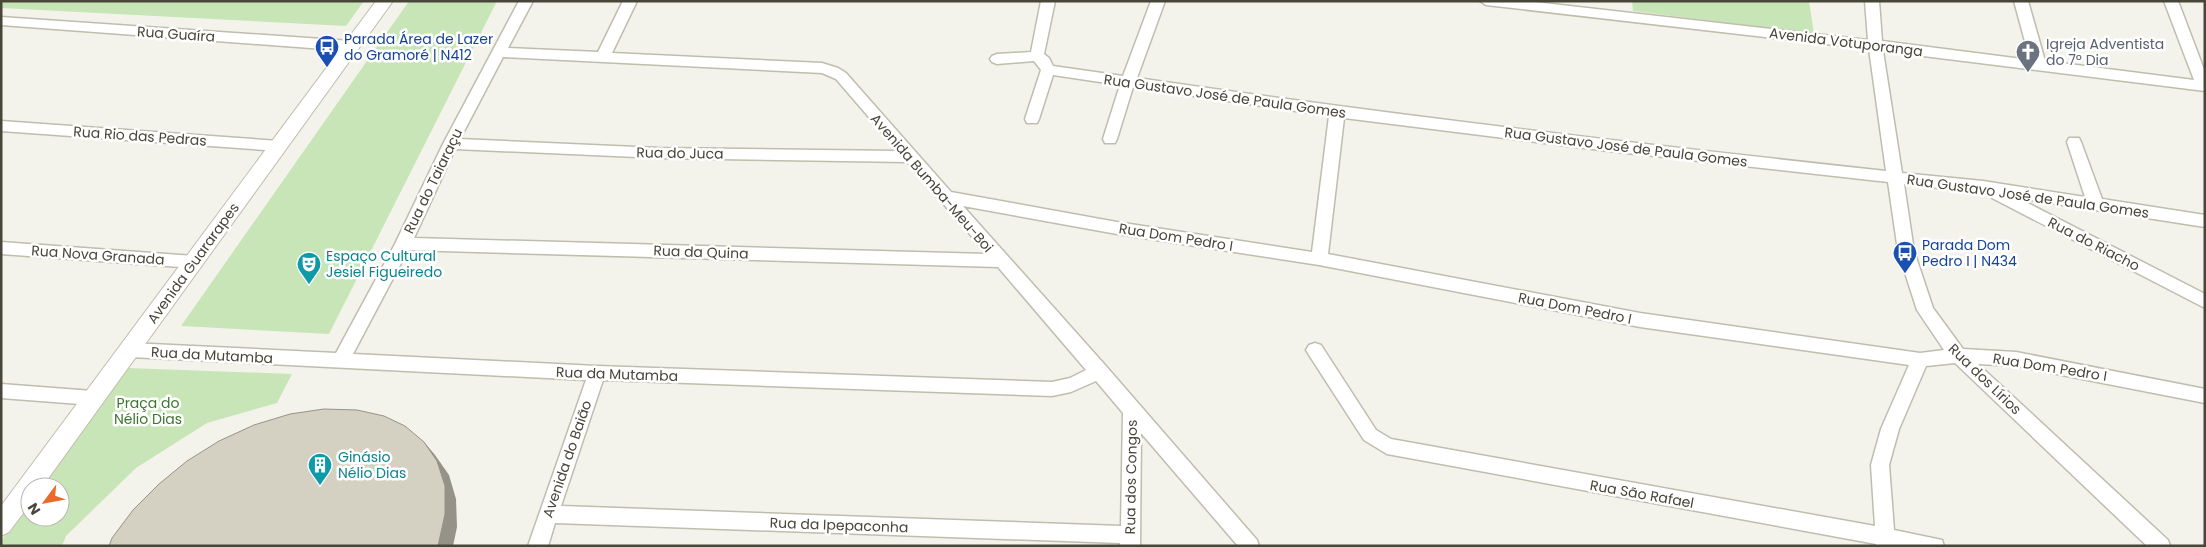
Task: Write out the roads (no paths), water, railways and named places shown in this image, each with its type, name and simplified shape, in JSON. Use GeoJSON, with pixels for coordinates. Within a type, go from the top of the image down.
{"type":"FeatureCollection","features":[{"type":"Feature","properties":{"kind":"street","name":"Avenida Guararapes"},"geometry":{"type":"LineString","coordinates":[[1,525],[385,1]]}},
{"type":"Feature","properties":{"kind":"street","name":"Rua do Taiaraçu"},"geometry":{"type":"LineString","coordinates":[[341,361],[403,244],[450,144],[526,1]]}},
{"type":"Feature","properties":{"kind":"street"},"geometry":{"type":"LineString","coordinates":[[603,57],[630,1]]}},
{"type":"Feature","properties":{"kind":"street"},"geometry":{"type":"LineString","coordinates":[[1037,56],[1048,1]]}},
{"type":"Feature","properties":{"kind":"street"},"geometry":{"type":"LineString","coordinates":[[1110,140],[1128,82],[1158,1]]}},
{"type":"Feature","properties":{"kind":"street","name":"Avenida Votuporanga"},"geometry":{"type":"LineString","coordinates":[[1486,1],[1596,8],[2204,86]]}},
{"type":"Feature","properties":{"kind":"street"},"geometry":{"type":"LineString","coordinates":[[1872,1],[1875,45]]}},
{"type":"Feature","properties":{"kind":"street"},"geometry":{"type":"LineString","coordinates":[[2021,1],[2039,66]]}},
{"type":"Feature","properties":{"kind":"street"},"geometry":{"type":"LineString","coordinates":[[2171,1],[2204,86]]}},
{"type":"Feature","properties":{"kind":"street","name":"Rua Guaíra"},"geometry":{"type":"LineString","coordinates":[[1,22],[351,46]]}},
{"type":"Feature","properties":{"kind":"street","name":"Rua dos Lírios"},"geometry":{"type":"LineString","coordinates":[[1875,45],[1906,251],[1925,310],[1958,356],[2160,546]]}},
{"type":"Feature","properties":{"kind":"street","name":"Avenida Bumba-Meu-Boi"},"geometry":{"type":"LineString","coordinates":[[500,52],[822,68],[833,71],[841,76],[947,197],[1000,261],[1099,370],[1250,546]]}},
{"type":"Feature","properties":{"kind":"street"},"geometry":{"type":"LineString","coordinates":[[997,59],[1037,56],[1044,61],[1048,70],[1032,119]]}},
{"type":"Feature","properties":{"kind":"street","name":"Rua Gustavo José de Paula Gomes"},"geometry":{"type":"LineString","coordinates":[[1048,70],[1337,112],[1600,145],[1984,187],[2205,221]]}},
{"type":"Feature","properties":{"kind":"street"},"geometry":{"type":"LineString","coordinates":[[1319,259],[1337,112]]}},
{"type":"Feature","properties":{"kind":"street","name":"Rua Rio das Pedras"},"geometry":{"type":"LineString","coordinates":[[1,126],[279,146]]}},
{"type":"Feature","properties":{"kind":"street"},"geometry":{"type":"LineString","coordinates":[[2074,142],[2096,205]]}},
{"type":"Feature","properties":{"kind":"street","name":"Rua do Juca"},"geometry":{"type":"LineString","coordinates":[[450,144],[659,153],[910,157]]}},
{"type":"Feature","properties":{"kind":"street","name":"Rua do Riacho"},"geometry":{"type":"LineString","coordinates":[[1984,187],[2205,302]]}},
{"type":"Feature","properties":{"kind":"street","name":"Rua Dom Pedro I"},"geometry":{"type":"LineString","coordinates":[[947,197],[1117,228],[1319,259],[1640,320],[1920,360],[1958,356],[2016,360],[2095,373],[2205,396]]}},
{"type":"Feature","properties":{"kind":"street","name":"Rua da Quina"},"geometry":{"type":"LineString","coordinates":[[403,244],[1000,261]]}},
{"type":"Feature","properties":{"kind":"street","name":"Rua Nova Granada"},"geometry":{"type":"LineString","coordinates":[[1,248],[194,262]]}},
{"type":"Feature","properties":{"kind":"street","name":"Rua da Mutamba"},"geometry":{"type":"LineString","coordinates":[[130,350],[596,373],[1052,389],[1068,387],[1085,380],[1099,370]]}},
{"type":"Feature","properties":{"kind":"street","name":"Rua São Rafael"},"geometry":{"type":"LineString","coordinates":[[1315,350],[1370,435],[1386,446],[1403,451],[1886,542],[1935,546]]}},
{"type":"Feature","properties":{"kind":"street"},"geometry":{"type":"LineString","coordinates":[[1886,542],[1880,465],[1890,429],[1920,360]]}},
{"type":"Feature","properties":{"kind":"street","name":"Avenida do Baião"},"geometry":{"type":"LineString","coordinates":[[538,546],[596,373]]}},
{"type":"Feature","properties":{"kind":"street"},"geometry":{"type":"LineString","coordinates":[[1,391],[93,398]]}},
{"type":"Feature","properties":{"kind":"street","name":"Rua dos Congos"},"geometry":{"type":"LineString","coordinates":[[1130,540],[1132,408]]}},
{"type":"Feature","properties":{"kind":"street","name":"Rua da Ipepaconha"},"geometry":{"type":"LineString","coordinates":[[548,514],[1130,540]]}},
{"type":"Feature","properties":{"kind":"place","name":"Parada Área de Lazer do Gramoré | N412"},"geometry":{"type":"Point","coordinates":[327,68]}},
{"type":"Feature","properties":{"kind":"place","name":"Igreja Adventista do 7º Dia"},"geometry":{"type":"Point","coordinates":[2028,73]}},
{"type":"Feature","properties":{"kind":"place","name":"Parada Dom Pedro I | N434"},"geometry":{"type":"Point","coordinates":[1905,274]}},
{"type":"Feature","properties":{"kind":"place","name":"Espaço Cultural Jesiel Figueiredo"},"geometry":{"type":"Point","coordinates":[309,285]}},
{"type":"Feature","properties":{"kind":"place","name":"Ginásio Nélio Dias"},"geometry":{"type":"Point","coordinates":[320,486]}},
{"type":"Feature","properties":{"kind":"park label","name":"Praça do Nélio Dias"},"geometry":{"type":"Point","coordinates":[148,412]}}]}
